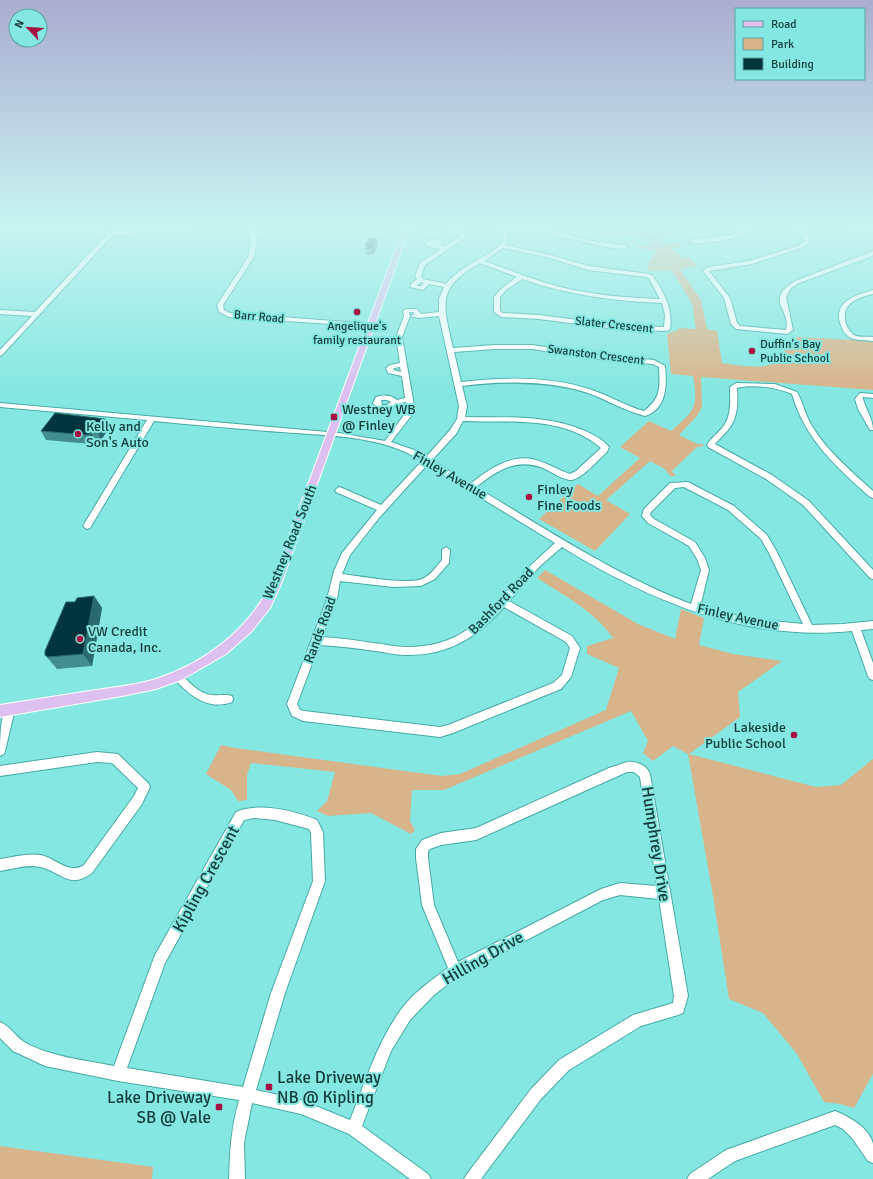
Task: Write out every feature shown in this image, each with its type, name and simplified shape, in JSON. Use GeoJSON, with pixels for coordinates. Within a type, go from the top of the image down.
{"type":"FeatureCollection","features":[{"type":"Feature","properties":{"kind":"main road","name":"Westney Road South"},"geometry":{"type":"LineString","coordinates":[[5,710],[156,684],[177,676],[201,664],[222,651],[248,628],[266,605],[276,584],[388,279]]}},
{"type":"Feature","properties":{"kind":"street"},"geometry":{"type":"LineString","coordinates":[[0,354],[69,279]]}},
{"type":"Feature","properties":{"kind":"street","name":"Barr Road"},"geometry":{"type":"LineString","coordinates":[[236,279],[220,305],[221,311],[229,314],[371,326]]}},
{"type":"Feature","properties":{"kind":"street"},"geometry":{"type":"LineString","coordinates":[[454,279],[446,286],[441,302],[442,314],[463,406],[461,419],[476,420],[526,418],[556,423],[594,438],[605,447],[604,450],[579,473],[571,477],[563,475],[541,464],[523,460],[502,465],[471,487]]}},
{"type":"Feature","properties":{"kind":"street","name":"Slater Crescent"},"geometry":{"type":"LineString","coordinates":[[518,279],[504,289],[497,297],[497,312],[501,315],[539,317],[616,327],[667,329],[668,324],[665,300],[651,279]]}},
{"type":"Feature","properties":{"kind":"street"},"geometry":{"type":"LineString","coordinates":[[528,279],[586,294],[633,300],[665,300]]}},
{"type":"Feature","properties":{"kind":"street"},"geometry":{"type":"LineString","coordinates":[[713,279],[727,298],[734,324],[738,328],[786,332],[790,330],[790,324],[782,301],[783,294],[787,288],[805,279]]}},
{"type":"Feature","properties":{"kind":"street"},"geometry":{"type":"LineString","coordinates":[[428,282],[423,288],[413,287],[414,284],[420,280],[446,286]]}},
{"type":"Feature","properties":{"kind":"street"},"geometry":{"type":"LineString","coordinates":[[873,292],[848,302],[843,308],[842,316],[848,333],[854,337],[873,339]]}},
{"type":"Feature","properties":{"kind":"street"},"geometry":{"type":"LineString","coordinates":[[0,312],[37,314]]}},
{"type":"Feature","properties":{"kind":"street"},"geometry":{"type":"LineString","coordinates":[[387,443],[411,412],[399,337],[404,321],[407,316],[442,314]]}},
{"type":"Feature","properties":{"kind":"street","name":"Swanston Crescent"},"geometry":{"type":"LineString","coordinates":[[451,350],[495,347],[532,347],[605,358],[654,362],[662,366],[663,392],[656,406],[645,414],[594,393],[554,383],[518,380],[459,384]]}},
{"type":"Feature","properties":{"kind":"street"},"geometry":{"type":"LineString","coordinates":[[404,364],[389,368],[390,372],[394,374],[404,374]]}},
{"type":"Feature","properties":{"kind":"street"},"geometry":{"type":"LineString","coordinates":[[873,495],[831,458],[812,434],[801,413],[795,393],[785,388],[748,385],[736,385],[733,387],[734,404],[731,416],[727,427],[713,441],[712,445],[718,450],[769,477],[806,503],[873,576]]}},
{"type":"Feature","properties":{"kind":"street"},"geometry":{"type":"LineString","coordinates":[[873,396],[861,395],[859,399],[873,428]]}},
{"type":"Feature","properties":{"kind":"street"},"geometry":{"type":"LineString","coordinates":[[395,402],[408,400]]}},
{"type":"Feature","properties":{"kind":"street","name":"Finley Avenue"},"geometry":{"type":"LineString","coordinates":[[0,404],[366,438],[387,443],[412,452],[635,585],[695,608],[722,617],[786,628],[855,627],[873,625]]}},
{"type":"Feature","properties":{"kind":"street"},"geometry":{"type":"LineString","coordinates":[[87,526],[152,418]]}},
{"type":"Feature","properties":{"kind":"street","name":"Rands Road"},"geometry":{"type":"LineString","coordinates":[[461,419],[453,432],[383,509],[346,553],[337,577],[332,599],[292,704],[296,713],[302,716],[440,732],[449,730],[557,686],[566,677],[575,648],[569,639],[503,602]]}},
{"type":"Feature","properties":{"kind":"street"},"geometry":{"type":"LineString","coordinates":[[695,608],[705,570],[701,558],[692,544],[651,522],[646,516],[647,511],[673,485],[679,484],[685,484],[731,508],[764,536],[809,628]]}},
{"type":"Feature","properties":{"kind":"street"},"geometry":{"type":"LineString","coordinates":[[339,490],[383,509]]}},
{"type":"Feature","properties":{"kind":"street","name":"Bashford Road"},"geometry":{"type":"LineString","coordinates":[[316,641],[366,645],[410,652],[440,648],[469,636],[484,623],[534,567],[561,542]]}},
{"type":"Feature","properties":{"kind":"street"},"geometry":{"type":"LineString","coordinates":[[337,577],[404,584],[420,583],[432,576],[446,561],[446,550]]}},
{"type":"Feature","properties":{"kind":"street"},"geometry":{"type":"LineString","coordinates":[[855,627],[873,676]]}},
{"type":"Feature","properties":{"kind":"street"},"geometry":{"type":"LineString","coordinates":[[177,676],[201,698],[214,701],[228,699]]}},
{"type":"Feature","properties":{"kind":"street"},"geometry":{"type":"LineString","coordinates":[[0,751],[5,710]]}},
{"type":"Feature","properties":{"kind":"street"},"geometry":{"type":"LineString","coordinates":[[0,771],[97,757],[114,758],[144,787],[138,800],[88,869],[82,875],[75,876],[41,861],[0,865]]}},
{"type":"Feature","properties":{"kind":"street","name":"Humphrey Drive"},"geometry":{"type":"LineString","coordinates":[[455,970],[428,905],[422,858],[422,849],[426,844],[441,839],[476,834],[564,793],[630,766],[638,767],[645,774],[681,996],[678,1008],[638,1020],[564,1065],[536,1094],[472,1179]]}},
{"type":"Feature","properties":{"kind":"street","name":"Kipling Crescent"},"geometry":{"type":"LineString","coordinates":[[118,1074],[160,960],[240,816],[243,813],[256,812],[292,818],[313,824],[317,832],[319,881],[278,993],[241,1118],[237,1143],[237,1179]]}},
{"type":"Feature","properties":{"kind":"street","name":"Hilling Drive"},"geometry":{"type":"LineString","coordinates":[[354,1129],[386,1047],[405,1015],[429,990],[455,970],[601,895],[620,889],[664,893]]}},
{"type":"Feature","properties":{"kind":"street"},"geometry":{"type":"LineString","coordinates":[[0,1029],[18,1046],[45,1059],[118,1074],[236,1092],[301,1107],[354,1129],[423,1179]]}},
{"type":"Feature","properties":{"kind":"street"},"geometry":{"type":"LineString","coordinates":[[695,1179],[731,1155],[835,1118],[844,1121],[853,1127],[873,1156]]}},
{"type":"Feature","properties":{"kind":"green space"},"geometry":{"type":"Polygon","coordinates":[[[677,279],[687,279],[701,300],[707,329],[717,331],[722,363],[755,366],[771,365],[785,358],[784,343],[798,343],[796,337],[873,341],[873,390],[701,377],[702,407],[697,416],[679,435],[697,444],[703,444],[703,446],[697,447],[672,471],[676,476],[670,476],[665,469],[650,461],[606,500],[630,514],[595,551],[539,519],[578,484],[598,496],[640,458],[620,447],[649,421],[671,431],[690,413],[695,402],[693,376],[671,374],[667,334],[678,330],[679,328],[696,329],[692,303],[677,279]]]}},
{"type":"Feature","properties":{"kind":"green space"},"geometry":{"type":"Polygon","coordinates":[[[545,570],[638,624],[675,639],[681,609],[704,618],[699,645],[733,654],[782,661],[738,692],[740,717],[689,754],[816,787],[841,785],[873,759],[873,1074],[854,1108],[824,1102],[797,1054],[763,1013],[729,999],[713,896],[688,754],[673,746],[653,761],[643,753],[648,741],[631,711],[444,790],[412,790],[410,821],[415,830],[411,834],[371,813],[328,816],[317,811],[327,801],[335,772],[251,763],[247,775],[247,800],[238,801],[231,790],[206,774],[221,745],[442,776],[460,774],[606,710],[619,668],[587,654],[587,646],[613,638],[588,612],[537,578],[545,570]]]}},
{"type":"Feature","properties":{"kind":"green space"},"geometry":{"type":"Polygon","coordinates":[[[0,1146],[153,1167],[152,1179],[0,1179],[0,1146]]]}},
{"type":"Feature","properties":{"kind":"building"},"geometry":{"type":"Polygon","coordinates":[[[55,413],[105,419],[97,431],[90,431],[87,435],[41,431],[55,413]]]}},
{"type":"Feature","properties":{"kind":"building"},"geometry":{"type":"Polygon","coordinates":[[[94,596],[83,654],[48,657],[45,655],[45,651],[66,602],[75,602],[77,598],[94,596]]]}},
{"type":"Feature","properties":{"kind":"place","name":"Angelique's family restaurant"},"geometry":{"type":"Point","coordinates":[357,312]}},
{"type":"Feature","properties":{"kind":"place","name":"Duffin's Bay Public School"},"geometry":{"type":"Point","coordinates":[752,351]}},
{"type":"Feature","properties":{"kind":"place","name":"Westney WB @ Finley"},"geometry":{"type":"Point","coordinates":[334,417]}},
{"type":"Feature","properties":{"kind":"place","name":"Kelly and Son's Auto"},"geometry":{"type":"Point","coordinates":[78,434]}},
{"type":"Feature","properties":{"kind":"place","name":"Finley Fine Foods"},"geometry":{"type":"Point","coordinates":[529,497]}},
{"type":"Feature","properties":{"kind":"place","name":"VW Credit Canada, Inc."},"geometry":{"type":"Point","coordinates":[80,639]}},
{"type":"Feature","properties":{"kind":"place","name":"Lakeside Public School"},"geometry":{"type":"Point","coordinates":[794,735]}},
{"type":"Feature","properties":{"kind":"place","name":"Lake Driveway NB @ Kipling"},"geometry":{"type":"Point","coordinates":[269,1087]}},
{"type":"Feature","properties":{"kind":"place","name":"Lake Driveway SB @ Vale"},"geometry":{"type":"Point","coordinates":[219,1107]}}]}
